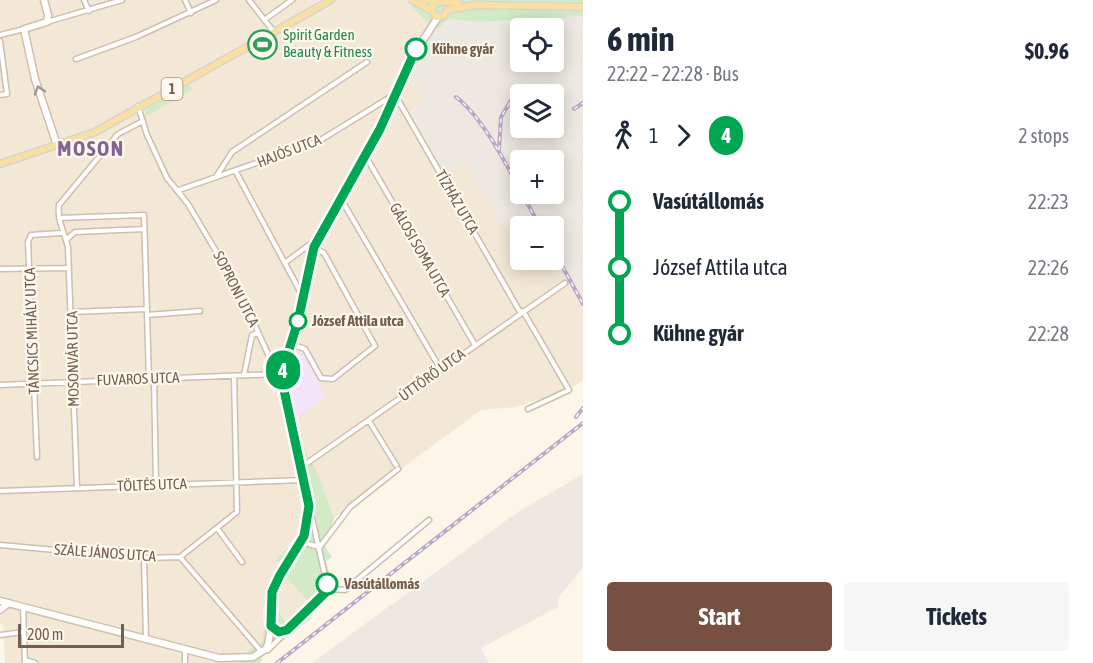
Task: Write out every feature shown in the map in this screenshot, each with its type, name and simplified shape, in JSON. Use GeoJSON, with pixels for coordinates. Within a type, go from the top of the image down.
{"type":"FeatureCollection","features":[{"type":"Feature","properties":{"kind":"main road","name":"1"},"geometry":{"type":"LineString","coordinates":[[0,164],[95,132],[331,0]]}},
{"type":"Feature","properties":{"kind":"main road"},"geometry":{"type":"LineString","coordinates":[[412,0],[434,14],[445,16],[446,7]]}},
{"type":"Feature","properties":{"kind":"main road"},"geometry":{"type":"LineString","coordinates":[[424,0],[446,7],[476,5],[583,7]]}},
{"type":"Feature","properties":{"kind":"main road"},"geometry":{"type":"LineString","coordinates":[[434,14],[435,3]]}},
{"type":"Feature","properties":{"kind":"street"},"geometry":{"type":"LineString","coordinates":[[44,0],[47,22]]}},
{"type":"Feature","properties":{"kind":"street"},"geometry":{"type":"LineString","coordinates":[[84,0],[89,11]]}},
{"type":"Feature","properties":{"kind":"street"},"geometry":{"type":"LineString","coordinates":[[0,35],[122,0]]}},
{"type":"Feature","properties":{"kind":"street"},"geometry":{"type":"LineString","coordinates":[[185,0],[191,13]]}},
{"type":"Feature","properties":{"kind":"street"},"geometry":{"type":"LineString","coordinates":[[76,58],[136,37],[216,0]]}},
{"type":"Feature","properties":{"kind":"street"},"geometry":{"type":"LineString","coordinates":[[249,0],[274,32]]}},
{"type":"Feature","properties":{"kind":"street"},"geometry":{"type":"LineString","coordinates":[[264,20],[292,0]]}},
{"type":"Feature","properties":{"kind":"street"},"geometry":{"type":"LineString","coordinates":[[279,375],[291,344],[304,298],[317,239],[365,155],[434,14]]}},
{"type":"Feature","properties":{"kind":"street"},"geometry":{"type":"LineString","coordinates":[[24,29],[35,79],[57,145]]}},
{"type":"Feature","properties":{"kind":"street"},"geometry":{"type":"LineString","coordinates":[[0,41],[7,94],[0,95]]}},
{"type":"Feature","properties":{"kind":"street"},"geometry":{"type":"LineString","coordinates":[[216,177],[232,152],[367,62]]}},
{"type":"Feature","properties":{"kind":"street","name":"HAJÓS UTCA"},"geometry":{"type":"LineString","coordinates":[[179,189],[236,172],[319,141],[393,94]]}},
{"type":"Feature","properties":{"kind":"street","name":"TÍZHÁZ UTCA"},"geometry":{"type":"LineString","coordinates":[[393,94],[569,390],[528,409]]}},
{"type":"Feature","properties":{"kind":"street","name":"SOPRONI UTCA"},"geometry":{"type":"LineString","coordinates":[[138,106],[167,178],[179,189],[239,290],[279,375],[304,480],[309,506],[306,529],[272,592],[268,644],[263,653]]}},
{"type":"Feature","properties":{"kind":"street"},"geometry":{"type":"LineString","coordinates":[[143,121],[118,134],[59,205],[59,218],[61,233],[67,239],[75,232],[144,229]]}},
{"type":"Feature","properties":{"kind":"street","name":"GÁLOSI SOMA UTCA"},"geometry":{"type":"LineString","coordinates":[[365,155],[475,345]]}},
{"type":"Feature","properties":{"kind":"street"},"geometry":{"type":"LineString","coordinates":[[236,172],[304,298]]}},
{"type":"Feature","properties":{"kind":"street"},"geometry":{"type":"LineString","coordinates":[[341,199],[441,370]]}},
{"type":"Feature","properties":{"kind":"street"},"geometry":{"type":"LineString","coordinates":[[59,218],[144,215],[156,485]]}},
{"type":"Feature","properties":{"kind":"street","name":"TÁNCSICS MIHÁLY UTCA"},"geometry":{"type":"LineString","coordinates":[[36,458],[30,237],[61,233]]}},
{"type":"Feature","properties":{"kind":"street","name":"MOSONVÁR UTCA"},"geometry":{"type":"LineString","coordinates":[[67,239],[77,488]]}},
{"type":"Feature","properties":{"kind":"street"},"geometry":{"type":"LineString","coordinates":[[286,262],[317,239]]}},
{"type":"Feature","properties":{"kind":"street"},"geometry":{"type":"LineString","coordinates":[[291,344],[305,349],[321,378],[326,380],[333,379],[375,346],[324,253],[314,247]]}},
{"type":"Feature","properties":{"kind":"street"},"geometry":{"type":"LineString","coordinates":[[0,270],[69,268]]}},
{"type":"Feature","properties":{"kind":"street","name":"ÚTTÖRŐ UTCA"},"geometry":{"type":"LineString","coordinates":[[300,468],[565,283]]}},
{"type":"Feature","properties":{"kind":"street"},"geometry":{"type":"LineString","coordinates":[[71,312],[200,311]]}},
{"type":"Feature","properties":{"kind":"street"},"geometry":{"type":"LineString","coordinates":[[244,375],[252,335],[258,333]]}},
{"type":"Feature","properties":{"kind":"street","name":"FUVAROS UTCA"},"geometry":{"type":"LineString","coordinates":[[0,385],[279,375]]}},
{"type":"Feature","properties":{"kind":"street"},"geometry":{"type":"LineString","coordinates":[[234,376],[237,512],[180,557],[263,653]]}},
{"type":"Feature","properties":{"kind":"street"},"geometry":{"type":"LineString","coordinates":[[320,548],[350,507],[397,467],[369,421]]}},
{"type":"Feature","properties":{"kind":"street","name":"TÖLTÉS UTCA"},"geometry":{"type":"LineString","coordinates":[[0,491],[304,480]]}},
{"type":"Feature","properties":{"kind":"street"},"geometry":{"type":"LineString","coordinates":[[309,506],[328,589]]}},
{"type":"Feature","properties":{"kind":"street"},"geometry":{"type":"LineString","coordinates":[[0,601],[231,659],[263,653],[279,641],[328,589],[345,590],[429,520]]}},
{"type":"Feature","properties":{"kind":"street"},"geometry":{"type":"LineString","coordinates":[[217,528],[242,562]]}},
{"type":"Feature","properties":{"kind":"street"},"geometry":{"type":"LineString","coordinates":[[301,542],[320,548]]}},
{"type":"Feature","properties":{"kind":"street","name":"SZÁLE JÁNOS UTCA"},"geometry":{"type":"LineString","coordinates":[[0,545],[144,558],[180,557]]}},
{"type":"Feature","properties":{"kind":"street"},"geometry":{"type":"LineString","coordinates":[[144,558],[146,639]]}},
{"type":"Feature","properties":{"kind":"street"},"geometry":{"type":"LineString","coordinates":[[0,610],[9,603]]}},
{"type":"Feature","properties":{"kind":"street"},"geometry":{"type":"LineString","coordinates":[[23,606],[25,662],[35,663]]}},
{"type":"Feature","properties":{"kind":"street"},"geometry":{"type":"LineString","coordinates":[[269,622],[276,631],[287,630]]}},
{"type":"Feature","properties":{"kind":"street"},"geometry":{"type":"LineString","coordinates":[[1,635],[23,632]]}},
{"type":"Feature","properties":{"kind":"street"},"geometry":{"type":"LineString","coordinates":[[185,649],[185,663]]}},
{"type":"Feature","properties":{"kind":"shaded area"},"geometry":{"type":"Polygon","coordinates":[[[0,0],[406,0],[426,22],[438,29],[404,80],[416,86],[425,102],[410,111],[445,173],[465,162],[503,228],[510,224],[510,270],[558,270],[583,311],[583,381],[560,393],[516,407],[481,410],[334,518],[318,474],[301,442],[288,381],[280,376],[276,381],[295,458],[302,518],[299,533],[276,560],[280,563],[272,577],[263,610],[263,641],[241,656],[239,663],[5,663],[3,624],[0,624],[0,0]]]}},
{"type":"Feature","properties":{"kind":"shaded area"},"geometry":{"type":"Polygon","coordinates":[[[583,16],[583,311],[558,270],[564,270],[564,216],[510,216],[510,224],[503,228],[465,162],[445,173],[410,111],[425,102],[416,86],[404,79],[416,56],[434,32],[448,19],[480,22],[510,20],[510,72],[564,72],[564,18],[549,18],[583,16]]]}},
{"type":"Feature","properties":{"kind":"shaded area"},"geometry":{"type":"Polygon","coordinates":[[[302,352],[326,396],[295,420],[286,385],[302,352]]]}},
{"type":"Feature","properties":{"kind":"shaded area"},"geometry":{"type":"Polygon","coordinates":[[[583,474],[583,567],[559,597],[558,607],[481,648],[489,663],[312,663],[518,512],[583,474]]]}},
{"type":"Feature","properties":{"kind":"shaded area"},"geometry":{"type":"Polygon","coordinates":[[[287,578],[310,604],[286,623],[274,603],[277,588],[287,578]]]}},
{"type":"Feature","properties":{"kind":"green space"},"geometry":{"type":"Polygon","coordinates":[[[406,0],[583,0],[583,16],[510,18],[510,20],[480,22],[448,19],[438,29],[426,22],[406,0]]]}},
{"type":"Feature","properties":{"kind":"green space"},"geometry":{"type":"Polygon","coordinates":[[[189,84],[193,90],[146,116],[144,105],[189,84]]]}},
{"type":"Feature","properties":{"kind":"green space"},"geometry":{"type":"Polygon","coordinates":[[[281,376],[288,381],[301,442],[318,474],[334,518],[328,535],[322,542],[332,557],[326,561],[333,587],[308,613],[312,618],[262,657],[261,663],[239,663],[241,656],[263,641],[266,601],[271,582],[280,563],[276,560],[298,535],[303,517],[300,479],[276,381],[281,376]],[[287,578],[277,588],[274,603],[286,623],[310,604],[287,578]]]}},
{"type":"Feature","properties":{"kind":"railway"},"geometry":{"type":"LineString","coordinates":[[456,97],[480,122],[534,216]]}},
{"type":"Feature","properties":{"kind":"railway"},"geometry":{"type":"LineString","coordinates":[[499,150],[501,117],[510,102]]}},
{"type":"Feature","properties":{"kind":"railway"},"geometry":{"type":"LineString","coordinates":[[574,109],[583,103]]}},
{"type":"Feature","properties":{"kind":"railway"},"geometry":{"type":"LineString","coordinates":[[564,269],[583,304]]}},
{"type":"Feature","properties":{"kind":"railway"},"geometry":{"type":"LineString","coordinates":[[576,417],[583,408]]}},
{"type":"Feature","properties":{"kind":"railway"},"geometry":{"type":"LineString","coordinates":[[277,663],[583,423]]}},
{"type":"Feature","properties":{"kind":"bus line","name":"4"},"geometry":{"type":"LineString","coordinates":[[327,584],[328,589],[323,595],[287,630],[279,632],[274,630],[269,622],[272,592],[304,536],[309,506],[281,386],[281,376],[298,321],[317,239],[380,129],[392,96],[416,49]]}},
{"type":"Feature","properties":{"kind":"place","name":"Spirit Garden Beauty & Fitness"},"geometry":{"type":"Point","coordinates":[262,44]}},
{"type":"Feature","properties":{"kind":"place","name":"Kühne gyár"},"geometry":{"type":"Point","coordinates":[416,49]}},
{"type":"Feature","properties":{"kind":"place","name":"József Attila utca"},"geometry":{"type":"Point","coordinates":[298,321]}},
{"type":"Feature","properties":{"kind":"place","name":"Vasútállomás"},"geometry":{"type":"Point","coordinates":[327,584]}},
{"type":"Feature","properties":{"kind":"district","name":"MOSON"},"geometry":{"type":"Point","coordinates":[91,149]}}]}
